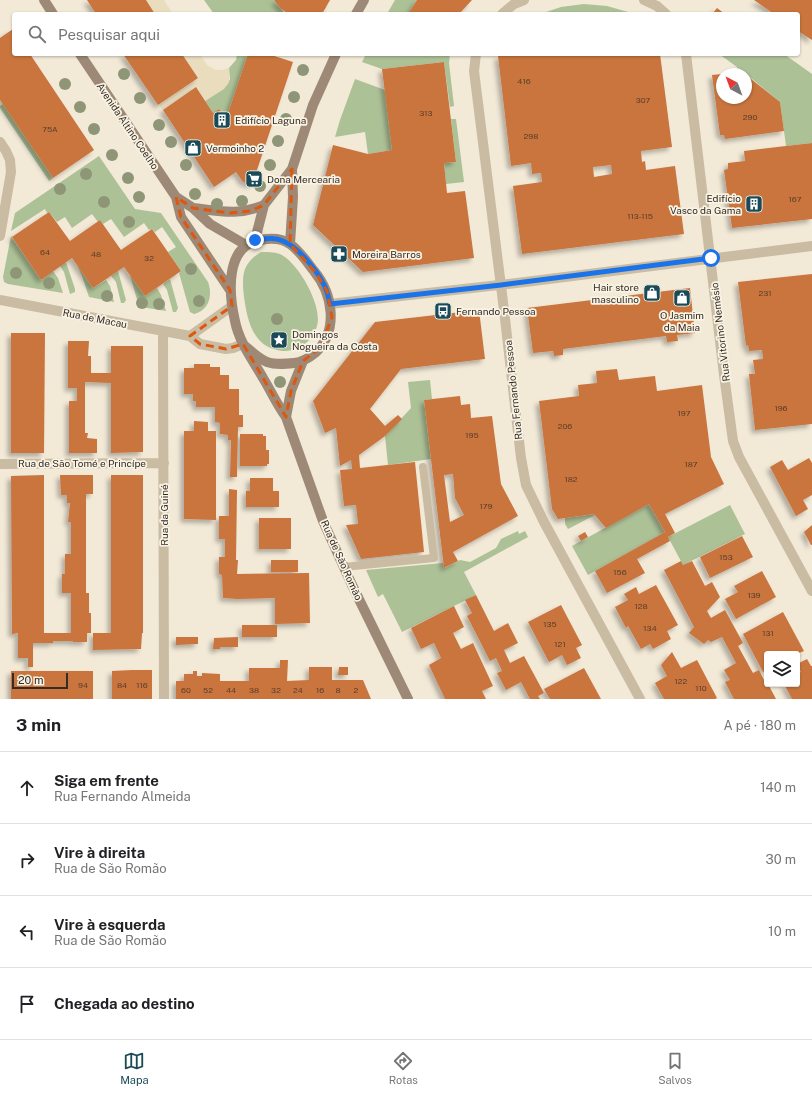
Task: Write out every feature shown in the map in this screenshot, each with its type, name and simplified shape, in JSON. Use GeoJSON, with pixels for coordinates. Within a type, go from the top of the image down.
{"type":"FeatureCollection","features":[{"type":"Feature","properties":{"kind":"main road"},"geometry":{"type":"LineString","coordinates":[[44,0],[52,12]]}},
{"type":"Feature","properties":{"kind":"main road"},"geometry":{"type":"LineString","coordinates":[[357,12],[364,0]]}},
{"type":"Feature","properties":{"kind":"main road","name":"Avenida Altino Coelho"},"geometry":{"type":"LineString","coordinates":[[81,56],[176,197]]}},
{"type":"Feature","properties":{"kind":"main road","name":"Rua de São Romão"},"geometry":{"type":"LineString","coordinates":[[335,56],[313,105],[292,169],[264,206],[251,243],[236,259],[231,273],[230,290],[235,322],[244,345],[276,403],[286,417],[324,521],[344,567],[408,699]]}},
{"type":"Feature","properties":{"kind":"main road","name":"Rua de São Romão"},"geometry":{"type":"LineString","coordinates":[[290,244],[293,197],[292,169]]}},
{"type":"Feature","properties":{"kind":"main road"},"geometry":{"type":"LineString","coordinates":[[176,197],[193,208],[210,224],[251,243],[271,238],[282,240],[290,244],[299,252],[316,273],[327,290],[332,317],[328,336],[321,347],[303,361],[282,365],[268,362],[256,355],[244,345]]}},
{"type":"Feature","properties":{"kind":"main road"},"geometry":{"type":"LineString","coordinates":[[176,197],[181,218],[230,290]]}},
{"type":"Feature","properties":{"kind":"main road"},"geometry":{"type":"LineString","coordinates":[[193,208],[230,213],[251,211],[264,206]]}},
{"type":"Feature","properties":{"kind":"main road"},"geometry":{"type":"LineString","coordinates":[[286,417],[291,391],[303,361]]}},
{"type":"Feature","properties":{"kind":"street"},"geometry":{"type":"LineString","coordinates":[[504,12],[514,4],[524,0]]}},
{"type":"Feature","properties":{"kind":"street"},"geometry":{"type":"LineString","coordinates":[[644,0],[664,12]]}},
{"type":"Feature","properties":{"kind":"street","name":"Rua Fernando Pessoa"},"geometry":{"type":"LineString","coordinates":[[476,56],[474,71],[521,458],[526,485],[544,522],[640,699]]}},
{"type":"Feature","properties":{"kind":"street","name":"Rua Vitorino Nemésio"},"geometry":{"type":"LineString","coordinates":[[686,56],[724,375],[735,449],[812,591]]}},
{"type":"Feature","properties":{"kind":"street"},"geometry":{"type":"LineString","coordinates":[[0,142],[10,160],[11,172],[0,236]]}},
{"type":"Feature","properties":{"kind":"street"},"geometry":{"type":"LineString","coordinates":[[330,304],[501,285],[812,246]]}},
{"type":"Feature","properties":{"kind":"street","name":"Rua de Macau"},"geometry":{"type":"LineString","coordinates":[[0,300],[190,336],[200,344],[226,349],[244,345]]}},
{"type":"Feature","properties":{"kind":"street"},"geometry":{"type":"LineString","coordinates":[[190,336],[232,306]]}},
{"type":"Feature","properties":{"kind":"street","name":"Rua da Guiné"},"geometry":{"type":"LineString","coordinates":[[163,331],[164,699]]}},
{"type":"Feature","properties":{"kind":"street","name":"Rua de São Tomé e Princípe"},"geometry":{"type":"LineString","coordinates":[[0,464],[164,463]]}},
{"type":"Feature","properties":{"kind":"lane"},"geometry":{"type":"LineString","coordinates":[[344,567],[434,558],[424,467]]}},
{"type":"Feature","properties":{"kind":"highlighted area"},"geometry":{"type":"Polygon","coordinates":[[[292,169],[290,244],[316,273],[327,291],[332,317],[321,347],[303,361],[291,391],[286,417],[243,344],[226,349],[200,344],[190,336],[232,306],[230,290],[181,217],[176,197],[193,208],[230,213],[251,211],[264,205],[292,169]]]}},
{"type":"Feature","properties":{"kind":"green space"},"geometry":{"type":"Polygon","coordinates":[[[204,0],[274,0],[283,12],[213,12],[204,0]]]}},
{"type":"Feature","properties":{"kind":"green space"},"geometry":{"type":"Polygon","coordinates":[[[395,0],[417,0],[409,12],[388,12],[395,0]]]}},
{"type":"Feature","properties":{"kind":"green space"},"geometry":{"type":"Polygon","coordinates":[[[584,4],[607,6],[628,12],[546,12],[561,7],[584,4]]]}},
{"type":"Feature","properties":{"kind":"green space"},"geometry":{"type":"Polygon","coordinates":[[[237,56],[247,56],[226,119],[219,109],[213,113],[205,101],[227,85],[230,79],[229,68],[236,60],[237,56]]]}},
{"type":"Feature","properties":{"kind":"green space"},"geometry":{"type":"Polygon","coordinates":[[[365,56],[450,56],[449,63],[454,106],[450,107],[444,62],[382,69],[362,62],[365,56]]]}},
{"type":"Feature","properties":{"kind":"green space"},"geometry":{"type":"Polygon","coordinates":[[[722,56],[787,56],[812,74],[812,143],[786,146],[780,102],[752,79],[752,68],[737,68],[722,56]]]}},
{"type":"Feature","properties":{"kind":"green space"},"geometry":{"type":"Polygon","coordinates":[[[355,79],[385,90],[392,150],[368,154],[365,132],[335,137],[355,79]]]}},
{"type":"Feature","properties":{"kind":"green space"},"geometry":{"type":"Polygon","coordinates":[[[3,104],[53,178],[49,181],[0,108],[3,104]]]}},
{"type":"Feature","properties":{"kind":"green space"},"geometry":{"type":"Polygon","coordinates":[[[451,119],[456,119],[464,182],[446,184],[444,163],[456,162],[451,119]]]}},
{"type":"Feature","properties":{"kind":"green space"},"geometry":{"type":"Polygon","coordinates":[[[99,156],[135,209],[161,213],[208,282],[210,297],[203,310],[194,314],[190,312],[179,273],[181,271],[168,252],[176,247],[162,227],[155,232],[152,229],[149,230],[144,223],[124,237],[111,219],[103,224],[100,220],[98,222],[92,214],[72,228],[65,217],[57,222],[49,212],[47,213],[45,209],[11,231],[15,213],[99,156]]]}},
{"type":"Feature","properties":{"kind":"green space"},"geometry":{"type":"Polygon","coordinates":[[[11,236],[41,280],[53,271],[58,278],[63,293],[8,284],[4,282],[3,277],[11,236]]]}},
{"type":"Feature","properties":{"kind":"green space"},"geometry":{"type":"Polygon","coordinates":[[[261,252],[278,253],[287,259],[301,275],[313,297],[318,317],[317,326],[310,339],[295,349],[282,351],[262,343],[256,337],[249,322],[244,297],[243,275],[250,262],[261,252]]]}},
{"type":"Feature","properties":{"kind":"green space"},"geometry":{"type":"Polygon","coordinates":[[[66,262],[75,289],[75,292],[70,294],[64,272],[60,266],[66,262]]]}},
{"type":"Feature","properties":{"kind":"green space"},"geometry":{"type":"Polygon","coordinates":[[[77,265],[93,288],[106,280],[110,286],[114,302],[89,297],[77,265]]]}},
{"type":"Feature","properties":{"kind":"green space"},"geometry":{"type":"Polygon","coordinates":[[[118,271],[126,300],[124,303],[121,303],[116,282],[111,276],[118,271]]]}},
{"type":"Feature","properties":{"kind":"green space"},"geometry":{"type":"Polygon","coordinates":[[[130,275],[145,296],[157,288],[166,311],[141,307],[138,303],[130,275]]]}},
{"type":"Feature","properties":{"kind":"green space"},"geometry":{"type":"Polygon","coordinates":[[[170,279],[178,308],[176,312],[173,312],[167,290],[163,284],[170,279]]]}},
{"type":"Feature","properties":{"kind":"green space"},"geometry":{"type":"Polygon","coordinates":[[[430,380],[432,399],[424,400],[431,459],[388,465],[385,436],[411,408],[408,382],[430,380]]]}},
{"type":"Feature","properties":{"kind":"green space"},"geometry":{"type":"Polygon","coordinates":[[[649,504],[665,532],[588,575],[572,546],[649,504]]]}},
{"type":"Feature","properties":{"kind":"green space"},"geometry":{"type":"Polygon","coordinates":[[[730,505],[745,534],[683,565],[668,537],[730,505]]]}},
{"type":"Feature","properties":{"kind":"green space"},"geometry":{"type":"Polygon","coordinates":[[[595,515],[568,529],[565,524],[565,518],[595,515]]]}},
{"type":"Feature","properties":{"kind":"green space"},"geometry":{"type":"Polygon","coordinates":[[[518,531],[519,534],[525,531],[528,537],[464,572],[476,595],[402,632],[383,594],[378,597],[366,570],[443,563],[445,568],[460,560],[470,562],[496,548],[501,539],[518,531]]]}},
{"type":"Feature","properties":{"kind":"shaded area"},"geometry":{"type":"Polygon","coordinates":[[[146,0],[164,0],[172,12],[154,12],[146,0]]]}},
{"type":"Feature","properties":{"kind":"shaded area"},"geometry":{"type":"Polygon","coordinates":[[[183,56],[201,56],[207,65],[215,70],[229,68],[229,82],[224,89],[205,101],[196,87],[163,110],[159,105],[198,78],[183,56]]]}},
{"type":"Feature","properties":{"kind":"building"},"geometry":{"type":"Polygon","coordinates":[[[87,0],[146,0],[154,12],[95,12],[87,0]]]}},
{"type":"Feature","properties":{"kind":"building"},"geometry":{"type":"Polygon","coordinates":[[[274,0],[330,0],[323,12],[286,12],[281,9],[274,0]]]}},
{"type":"Feature","properties":{"kind":"building"},"geometry":{"type":"Polygon","coordinates":[[[417,0],[472,0],[461,12],[409,12],[417,0]]]}},
{"type":"Feature","properties":{"kind":"building"},"geometry":{"type":"Polygon","coordinates":[[[754,0],[812,0],[812,40],[800,32],[800,12],[771,12],[754,0]]]}},
{"type":"Feature","properties":{"kind":"building"},"geometry":{"type":"Polygon","coordinates":[[[717,8],[722,12],[714,12],[717,8]]]}},
{"type":"Feature","properties":{"kind":"building"},"geometry":{"type":"Polygon","coordinates":[[[12,30],[12,56],[31,56],[94,150],[53,178],[0,100],[0,38],[12,30]]]}},
{"type":"Feature","properties":{"kind":"building"},"geometry":{"type":"Polygon","coordinates":[[[124,56],[183,56],[198,78],[158,105],[124,56]]]}},
{"type":"Feature","properties":{"kind":"building","name":"Edifício Laguna"},"geometry":{"type":"Polygon","coordinates":[[[247,56],[274,56],[293,62],[252,185],[243,182],[236,172],[214,187],[163,110],[196,87],[213,113],[219,109],[226,119],[247,56]]]}},
{"type":"Feature","properties":{"kind":"building"},"geometry":{"type":"Polygon","coordinates":[[[498,56],[660,56],[672,147],[641,151],[642,162],[645,161],[646,170],[675,166],[684,234],[522,254],[513,186],[542,182],[541,173],[532,174],[531,163],[511,166],[498,56]],[[611,165],[593,167],[594,177],[612,174],[611,165]]]}},
{"type":"Feature","properties":{"kind":"building"},"geometry":{"type":"Polygon","coordinates":[[[444,62],[456,162],[444,163],[447,193],[465,191],[474,258],[363,272],[313,225],[333,145],[368,154],[392,150],[382,69],[444,62]]]}},
{"type":"Feature","properties":{"kind":"building"},"geometry":{"type":"Polygon","coordinates":[[[712,75],[716,75],[716,104],[752,104],[752,80],[780,102],[784,131],[725,139],[724,135],[720,135],[712,75]]]}},
{"type":"Feature","properties":{"kind":"building"},"geometry":{"type":"Polygon","coordinates":[[[812,143],[812,219],[732,228],[724,170],[728,169],[728,163],[745,161],[744,151],[812,143]]]}},
{"type":"Feature","properties":{"kind":"building"},"geometry":{"type":"Polygon","coordinates":[[[49,212],[70,241],[100,220],[121,250],[152,229],[181,271],[145,296],[124,267],[93,288],[72,258],[41,280],[12,237],[49,212]]]}},
{"type":"Feature","properties":{"kind":"building"},"geometry":{"type":"Polygon","coordinates":[[[812,274],[812,424],[755,430],[749,374],[755,374],[753,360],[763,359],[762,350],[749,351],[748,345],[746,346],[738,282],[812,274]]]}},
{"type":"Feature","properties":{"kind":"building"},"geometry":{"type":"Polygon","coordinates":[[[690,288],[695,333],[677,335],[678,341],[667,342],[666,336],[563,349],[563,355],[554,356],[553,351],[533,353],[527,308],[690,288]]]}},
{"type":"Feature","properties":{"kind":"building"},"geometry":{"type":"Polygon","coordinates":[[[479,310],[485,359],[401,369],[370,409],[385,426],[398,415],[402,419],[385,436],[359,455],[360,468],[415,462],[424,552],[361,559],[346,525],[358,524],[356,505],[344,506],[340,470],[352,469],[351,460],[340,466],[336,428],[325,433],[313,401],[375,322],[479,310]]]}},
{"type":"Feature","properties":{"kind":"building"},"geometry":{"type":"Polygon","coordinates":[[[11,333],[45,333],[44,453],[11,453],[11,333]]]}},
{"type":"Feature","properties":{"kind":"building"},"geometry":{"type":"Polygon","coordinates":[[[68,341],[89,341],[88,356],[91,356],[91,373],[111,373],[111,346],[143,346],[143,452],[111,453],[111,383],[85,382],[85,433],[88,433],[87,438],[97,439],[97,453],[69,453],[69,401],[77,401],[77,388],[68,388],[68,341]]]}},
{"type":"Feature","properties":{"kind":"building"},"geometry":{"type":"Polygon","coordinates":[[[194,364],[210,364],[210,367],[220,367],[220,375],[229,375],[229,389],[239,389],[239,415],[243,415],[243,427],[238,427],[237,477],[230,477],[231,440],[228,440],[228,435],[220,434],[220,423],[215,422],[215,407],[196,407],[196,401],[193,401],[193,394],[184,394],[184,368],[194,368],[194,364]]]}},
{"type":"Feature","properties":{"kind":"building"},"geometry":{"type":"Polygon","coordinates":[[[617,369],[619,380],[655,376],[657,391],[702,385],[711,457],[724,484],[665,514],[675,533],[668,537],[670,541],[637,559],[645,573],[607,593],[595,571],[665,532],[649,504],[606,528],[594,514],[558,519],[552,509],[539,401],[579,396],[578,385],[597,383],[596,371],[617,369]]]}},
{"type":"Feature","properties":{"kind":"building"},"geometry":{"type":"Polygon","coordinates":[[[460,396],[461,405],[470,404],[471,418],[492,416],[501,484],[518,516],[453,552],[458,561],[444,568],[424,400],[460,396]],[[453,474],[444,475],[450,522],[464,515],[455,498],[453,474]]]}},
{"type":"Feature","properties":{"kind":"building"},"geometry":{"type":"Polygon","coordinates":[[[194,421],[208,422],[208,431],[216,431],[216,520],[184,519],[184,431],[194,431],[194,421]]]}},
{"type":"Feature","properties":{"kind":"building"},"geometry":{"type":"Polygon","coordinates":[[[240,434],[263,434],[263,436],[266,436],[266,450],[269,450],[269,464],[267,464],[267,466],[240,466],[240,434]]]}},
{"type":"Feature","properties":{"kind":"building"},"geometry":{"type":"Polygon","coordinates":[[[809,458],[812,463],[812,495],[803,500],[808,509],[796,516],[770,467],[782,460],[788,470],[809,458]]]}},
{"type":"Feature","properties":{"kind":"building"},"geometry":{"type":"Polygon","coordinates":[[[44,475],[44,633],[71,633],[71,593],[62,593],[62,574],[65,574],[65,554],[71,554],[71,522],[68,522],[70,503],[67,503],[67,495],[61,495],[60,475],[93,475],[93,494],[86,494],[86,593],[89,593],[91,633],[87,633],[87,642],[53,641],[53,643],[33,643],[33,667],[28,667],[28,658],[18,658],[18,633],[12,634],[11,476],[44,475]]]}},
{"type":"Feature","properties":{"kind":"building"},"geometry":{"type":"Polygon","coordinates":[[[111,475],[143,475],[143,633],[141,649],[93,650],[93,633],[111,633],[111,475]]]}},
{"type":"Feature","properties":{"kind":"building"},"geometry":{"type":"Polygon","coordinates":[[[250,478],[273,478],[273,491],[279,491],[279,507],[246,507],[246,491],[250,491],[250,478]]]}},
{"type":"Feature","properties":{"kind":"building"},"geometry":{"type":"Polygon","coordinates":[[[229,489],[237,490],[237,574],[309,573],[310,623],[275,624],[275,598],[223,598],[222,575],[219,574],[219,557],[225,557],[225,539],[219,539],[219,516],[229,516],[229,489]]]}},
{"type":"Feature","properties":{"kind":"building"},"geometry":{"type":"Polygon","coordinates":[[[259,518],[291,518],[291,549],[259,549],[259,518]]]}},
{"type":"Feature","properties":{"kind":"building"},"geometry":{"type":"Polygon","coordinates":[[[812,525],[812,545],[811,545],[804,532],[812,525]]]}},
{"type":"Feature","properties":{"kind":"building"},"geometry":{"type":"Polygon","coordinates":[[[585,532],[588,537],[581,541],[578,536],[585,532]]]}},
{"type":"Feature","properties":{"kind":"building"},"geometry":{"type":"Polygon","coordinates":[[[742,536],[753,557],[710,578],[700,557],[742,536]]]}},
{"type":"Feature","properties":{"kind":"building"},"geometry":{"type":"Polygon","coordinates":[[[271,560],[298,560],[298,572],[271,572],[271,560]]]}},
{"type":"Feature","properties":{"kind":"building"},"geometry":{"type":"Polygon","coordinates":[[[681,561],[683,565],[692,561],[705,586],[712,582],[720,597],[707,611],[711,618],[725,610],[743,643],[738,646],[753,673],[759,670],[764,680],[764,687],[770,687],[776,699],[734,699],[725,682],[730,680],[724,670],[736,663],[722,637],[711,642],[708,640],[704,644],[689,633],[694,627],[664,570],[681,561]]]}},
{"type":"Feature","properties":{"kind":"building"},"geometry":{"type":"Polygon","coordinates":[[[762,571],[776,597],[736,619],[725,599],[738,592],[734,586],[762,571]]]}},
{"type":"Feature","properties":{"kind":"building"},"geometry":{"type":"Polygon","coordinates":[[[656,585],[678,625],[667,631],[671,639],[653,649],[650,644],[641,649],[628,626],[626,628],[615,607],[628,600],[624,594],[636,587],[639,594],[656,585]]]}},
{"type":"Feature","properties":{"kind":"building"},"geometry":{"type":"Polygon","coordinates":[[[476,595],[494,631],[508,623],[518,643],[504,650],[510,663],[524,656],[544,693],[538,696],[540,699],[530,699],[521,682],[506,690],[497,673],[502,671],[496,658],[490,661],[467,616],[472,613],[465,600],[476,595]]]}},
{"type":"Feature","properties":{"kind":"building"},"geometry":{"type":"Polygon","coordinates":[[[561,605],[582,645],[576,648],[581,658],[567,665],[562,655],[549,662],[528,622],[561,605]]]}},
{"type":"Feature","properties":{"kind":"building"},"geometry":{"type":"Polygon","coordinates":[[[454,606],[464,627],[453,633],[461,649],[473,643],[493,686],[482,691],[486,699],[445,699],[429,665],[441,658],[434,643],[421,649],[411,628],[454,606]]]}},
{"type":"Feature","properties":{"kind":"building"},"geometry":{"type":"Polygon","coordinates":[[[783,612],[804,651],[800,653],[800,651],[764,651],[763,672],[743,634],[783,612]]]}},
{"type":"Feature","properties":{"kind":"building"},"geometry":{"type":"Polygon","coordinates":[[[242,625],[277,625],[277,637],[242,637],[242,625]]]}},
{"type":"Feature","properties":{"kind":"building"},"geometry":{"type":"Polygon","coordinates":[[[176,637],[198,637],[198,644],[176,645],[176,637]]]}},
{"type":"Feature","properties":{"kind":"building"},"geometry":{"type":"Polygon","coordinates":[[[238,637],[238,647],[220,647],[220,649],[213,649],[214,638],[238,637]]]}},
{"type":"Feature","properties":{"kind":"building"},"geometry":{"type":"Polygon","coordinates":[[[672,652],[681,668],[697,660],[717,698],[664,699],[655,683],[667,676],[661,665],[672,652]]]}},
{"type":"Feature","properties":{"kind":"building"},"geometry":{"type":"Polygon","coordinates":[[[807,659],[812,666],[812,699],[792,699],[786,687],[800,687],[800,662],[807,659]]]}},
{"type":"Feature","properties":{"kind":"building"},"geometry":{"type":"Polygon","coordinates":[[[280,660],[288,660],[287,681],[309,680],[309,667],[332,667],[332,680],[363,680],[371,699],[176,699],[176,681],[184,681],[184,674],[193,674],[193,671],[197,671],[197,676],[202,676],[202,673],[220,674],[220,681],[249,681],[249,668],[280,668],[280,660]]]}},
{"type":"Feature","properties":{"kind":"building"},"geometry":{"type":"Polygon","coordinates":[[[339,667],[348,667],[348,675],[338,675],[339,667]]]}},
{"type":"Feature","properties":{"kind":"building"},"geometry":{"type":"Polygon","coordinates":[[[584,668],[601,699],[550,699],[544,689],[584,668]]]}},
{"type":"Feature","properties":{"kind":"building"},"geometry":{"type":"Polygon","coordinates":[[[152,670],[152,699],[112,699],[112,671],[152,670]]]}},
{"type":"Feature","properties":{"kind":"building"},"geometry":{"type":"Polygon","coordinates":[[[11,671],[93,671],[93,699],[11,699],[11,671]]]}},
{"type":"Feature","properties":{"kind":"place","name":"Edifício Laguna"},"geometry":{"type":"Point","coordinates":[222,120]}},
{"type":"Feature","properties":{"kind":"place","name":"Vermoinho 2"},"geometry":{"type":"Point","coordinates":[193,148]}},
{"type":"Feature","properties":{"kind":"place","name":"Dona Mercearia"},"geometry":{"type":"Point","coordinates":[254,179]}},
{"type":"Feature","properties":{"kind":"place","name":"Edifício Vasco da Gama"},"geometry":{"type":"Point","coordinates":[754,204]}},
{"type":"Feature","properties":{"kind":"place","name":"Moreira Barros"},"geometry":{"type":"Point","coordinates":[339,254]}},
{"type":"Feature","properties":{"kind":"place","name":"Hair store masculino"},"geometry":{"type":"Point","coordinates":[652,293]}},
{"type":"Feature","properties":{"kind":"place","name":"O Jasmim da Maia"},"geometry":{"type":"Point","coordinates":[682,298]}},
{"type":"Feature","properties":{"kind":"place","name":"Fernando Pessoa"},"geometry":{"type":"Point","coordinates":[443,311]}},
{"type":"Feature","properties":{"kind":"place","name":"Domingos Nogueira da Costa"},"geometry":{"type":"Point","coordinates":[279,340]}},
{"type":"Feature","properties":{"kind":"route"},"geometry":{"type":"LineString","coordinates":[[255,240],[271,238],[282,240],[290,244],[299,252],[316,273],[327,290],[330,304],[501,285],[711,258]]}}]}
